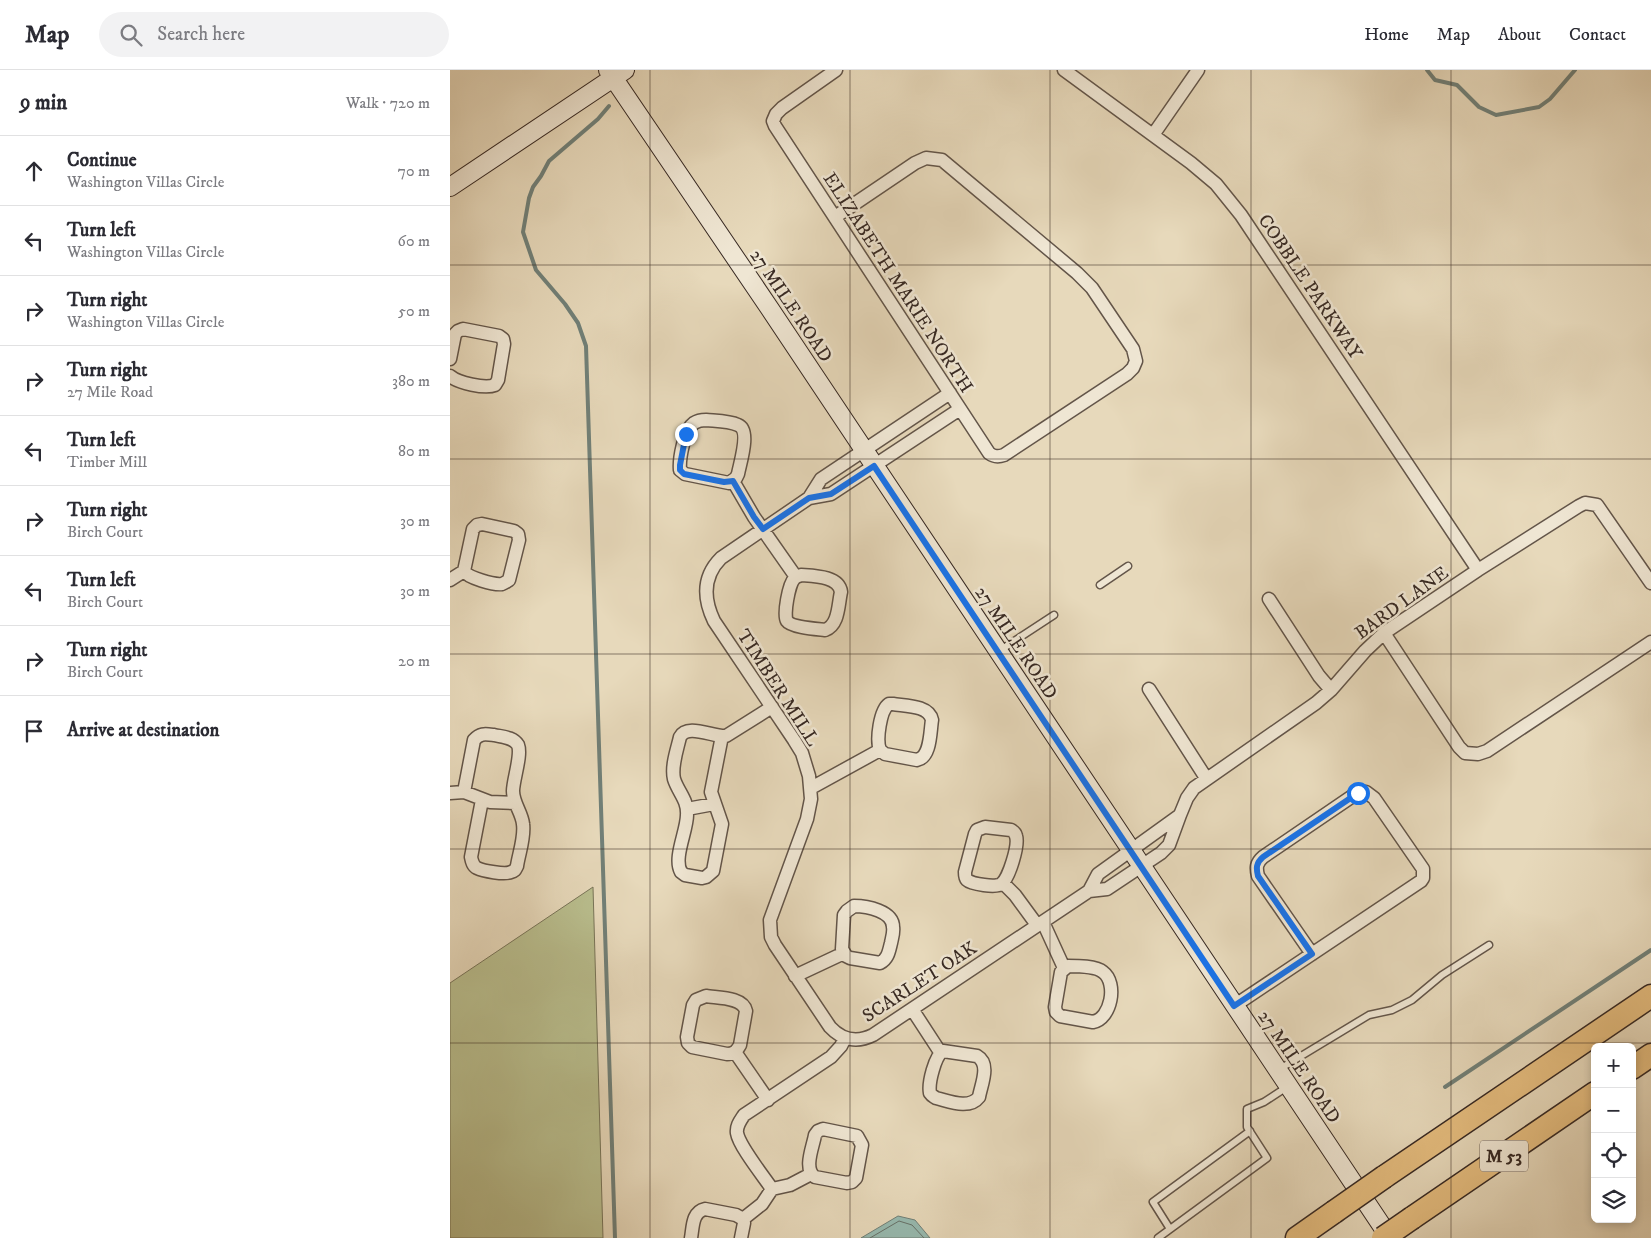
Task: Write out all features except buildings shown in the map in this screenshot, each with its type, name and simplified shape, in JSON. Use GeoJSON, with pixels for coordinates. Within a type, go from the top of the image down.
{"type":"FeatureCollection","features":[{"type":"Feature","properties":{"kind":"highway","name":"M 53"},"geometry":{"type":"LineString","coordinates":[[1297,1238],[1651,996]]}},
{"type":"Feature","properties":{"kind":"highway"},"geometry":{"type":"LineString","coordinates":[[1636,1065],[1651,1055]]}},
{"type":"Feature","properties":{"kind":"highway","name":"M 53"},"geometry":{"type":"LineString","coordinates":[[1383,1238],[1591,1096]]}},
{"type":"Feature","properties":{"kind":"street","name":"ELIZABETH MARIE NORTH"},"geometry":{"type":"LineString","coordinates":[[834,217],[915,163],[926,158],[942,160],[1077,273],[1092,288],[1133,348],[1136,361],[1133,368],[1127,374],[999,457],[989,453],[834,217],[773,121],[776,114],[782,108],[836,70]]}},
{"type":"Feature","properties":{"kind":"street","name":"COBBLE PARKWAY"},"geometry":{"type":"LineString","coordinates":[[1064,70],[1191,163],[1216,184],[1241,215],[1478,570]]}},
{"type":"Feature","properties":{"kind":"street"},"geometry":{"type":"LineString","coordinates":[[1153,135],[1198,70]]}},
{"type":"Feature","properties":{"kind":"street"},"geometry":{"type":"LineString","coordinates":[[450,187],[615,73]]}},
{"type":"Feature","properties":{"kind":"street","name":"27 MILE ROAD"},"geometry":{"type":"LineString","coordinates":[[615,73],[874,466],[1390,1238]]}},
{"type":"Feature","properties":{"kind":"street"},"geometry":{"type":"LineString","coordinates":[[450,359],[455,334],[458,330],[463,329],[499,336],[504,344],[498,380],[495,385],[489,387],[480,386],[455,380],[450,376]]}},
{"type":"Feature","properties":{"kind":"street","name":"TIMBER MILL"},"geometry":{"type":"LineString","coordinates":[[809,498],[821,479],[950,394]]}},
{"type":"Feature","properties":{"kind":"street","name":"TIMBER MILL"},"geometry":{"type":"LineString","coordinates":[[845,1038],[830,1027],[771,937],[770,920],[808,819],[811,788],[809,776],[802,753],[714,620],[706,602],[707,583],[714,565],[728,552],[809,498],[831,494],[960,409]]}},
{"type":"Feature","properties":{"kind":"street"},"geometry":{"type":"LineString","coordinates":[[706,420],[737,424],[741,427],[744,439],[738,474],[733,481],[724,482],[684,474],[680,470],[686,434],[694,423],[706,420]]}},
{"type":"Feature","properties":{"kind":"street"},"geometry":{"type":"LineString","coordinates":[[733,481],[754,517],[796,577]]}},
{"type":"Feature","properties":{"kind":"street","name":"BARD LANE"},"geometry":{"type":"LineString","coordinates":[[1141,867],[1161,853],[1169,844],[1187,798],[1194,788],[1206,778],[1316,704],[1331,690],[1365,650],[1384,633],[1579,506],[1585,503],[1597,505],[1651,582]]}},
{"type":"Feature","properties":{"kind":"street"},"geometry":{"type":"LineString","coordinates":[[450,580],[464,571],[473,529],[477,525],[482,524],[514,531],[518,534],[519,540],[509,580],[498,584],[469,577],[464,571]]}},
{"type":"Feature","properties":{"kind":"street"},"geometry":{"type":"LineString","coordinates":[[806,575],[833,580],[840,588],[841,592],[834,623],[828,629],[792,624],[786,621],[785,615],[791,585],[796,577],[806,575]]}},
{"type":"Feature","properties":{"kind":"street"},"geometry":{"type":"LineString","coordinates":[[1269,599],[1319,676],[1331,690]]}},
{"type":"Feature","properties":{"kind":"street"},"geometry":{"type":"LineString","coordinates":[[1384,633],[1459,747],[1465,753],[1478,754],[1487,751],[1651,642]]}},
{"type":"Feature","properties":{"kind":"street"},"geometry":{"type":"LineString","coordinates":[[1149,689],[1206,778]]}},
{"type":"Feature","properties":{"kind":"street"},"geometry":{"type":"LineString","coordinates":[[893,704],[928,712],[932,720],[924,757],[917,760],[885,754],[880,750],[878,743],[885,707],[893,704]]}},
{"type":"Feature","properties":{"kind":"street"},"geometry":{"type":"LineString","coordinates":[[722,736],[711,786],[712,798],[722,824],[714,871],[702,878],[685,875],[678,868],[687,819],[687,809],[684,798],[675,781],[673,770],[682,733],[690,730],[722,736],[732,734],[772,707]]}},
{"type":"Feature","properties":{"kind":"street"},"geometry":{"type":"LineString","coordinates":[[464,792],[474,740],[478,735],[484,734],[514,740],[519,749],[513,790],[522,817],[523,832],[517,866],[514,871],[504,873],[479,869],[472,862],[471,857],[482,800]]}},
{"type":"Feature","properties":{"kind":"street"},"geometry":{"type":"LineString","coordinates":[[811,788],[880,750]]}},
{"type":"Feature","properties":{"kind":"street"},"geometry":{"type":"LineString","coordinates":[[450,793],[464,792],[482,800],[499,804],[516,803]]}},
{"type":"Feature","properties":{"kind":"street"},"geometry":{"type":"LineString","coordinates":[[1234,1006],[1312,954],[1423,878],[1424,872],[1420,865],[1374,798],[1366,792],[1358,793],[1258,862],[1256,869],[1258,876],[1312,954]]}},
{"type":"Feature","properties":{"kind":"street"},"geometry":{"type":"LineString","coordinates":[[687,809],[714,804]]}},
{"type":"Feature","properties":{"kind":"street","name":"BARD LANE"},"geometry":{"type":"LineString","coordinates":[[1130,850],[1180,815]]}},
{"type":"Feature","properties":{"kind":"street"},"geometry":{"type":"LineString","coordinates":[[981,828],[1011,830],[1016,837],[1014,855],[1003,883],[995,887],[971,882],[966,877],[965,872],[975,834],[981,828]]}},
{"type":"Feature","properties":{"kind":"street","name":"SCARLET OAK"},"geometry":{"type":"LineString","coordinates":[[772,1189],[741,1144],[737,1126],[744,1115],[831,1056],[841,1046],[845,1038],[852,1040],[866,1038],[1089,890],[1098,874],[1130,850]]}},
{"type":"Feature","properties":{"kind":"street","name":"SCARLET OAK"},"geometry":{"type":"LineString","coordinates":[[1089,890],[1107,889],[1141,867]]}},
{"type":"Feature","properties":{"kind":"street"},"geometry":{"type":"LineString","coordinates":[[1003,883],[1040,923],[1064,968]]}},
{"type":"Feature","properties":{"kind":"street"},"geometry":{"type":"LineString","coordinates":[[859,906],[885,913],[889,917],[894,927],[889,952],[884,961],[876,964],[850,958],[844,953],[842,949],[844,915],[850,908],[859,906]]}},
{"type":"Feature","properties":{"kind":"street"},"geometry":{"type":"LineString","coordinates":[[795,976],[844,953]]}},
{"type":"Feature","properties":{"kind":"street"},"geometry":{"type":"LineString","coordinates":[[1072,966],[1098,970],[1108,977],[1111,983],[1109,1003],[1101,1019],[1093,1022],[1060,1016],[1056,1012],[1055,1007],[1061,972],[1064,968],[1072,966]]}},
{"type":"Feature","properties":{"kind":"street"},"geometry":{"type":"LineString","coordinates":[[706,996],[739,1001],[743,1004],[746,1012],[740,1045],[735,1052],[727,1054],[692,1047],[688,1043],[687,1037],[693,1005],[696,1000],[706,996]]}},
{"type":"Feature","properties":{"kind":"street"},"geometry":{"type":"LineString","coordinates":[[912,1008],[940,1052]]}},
{"type":"Feature","properties":{"kind":"street"},"geometry":{"type":"LineString","coordinates":[[948,1051],[981,1058],[985,1068],[979,1097],[976,1101],[967,1105],[932,1096],[930,1082],[940,1052],[948,1051]]}},
{"type":"Feature","properties":{"kind":"street"},"geometry":{"type":"LineString","coordinates":[[735,1052],[768,1100]]}},
{"type":"Feature","properties":{"kind":"street"},"geometry":{"type":"LineString","coordinates":[[823,1129],[857,1136],[862,1145],[856,1178],[852,1182],[847,1183],[823,1179],[811,1174],[809,1168],[815,1135],[818,1131],[823,1129]]}},
{"type":"Feature","properties":{"kind":"street"},"geometry":{"type":"LineString","coordinates":[[743,1219],[762,1204],[772,1189],[790,1185],[811,1174]]}},
{"type":"Feature","properties":{"kind":"street"},"geometry":{"type":"LineString","coordinates":[[691,1238],[695,1216],[701,1210],[705,1209],[736,1215],[743,1219]]}},
{"type":"Feature","properties":{"kind":"street"},"geometry":{"type":"LineString","coordinates":[[741,1238],[743,1219]]}},
{"type":"Feature","properties":{"kind":"lane"},"geometry":{"type":"LineString","coordinates":[[1100,585],[1128,566]]}},
{"type":"Feature","properties":{"kind":"lane"},"geometry":{"type":"LineString","coordinates":[[998,652],[1054,615]]}},
{"type":"Feature","properties":{"kind":"lane"},"geometry":{"type":"LineString","coordinates":[[1278,1070],[1369,1015],[1392,1010],[1412,1000],[1442,975],[1489,945]]}},
{"type":"Feature","properties":{"kind":"lane"},"geometry":{"type":"LineString","coordinates":[[1158,1238],[1266,1158],[1247,1127],[1247,1109],[1264,1102],[1288,1086]]}},
{"type":"Feature","properties":{"kind":"lane"},"geometry":{"type":"LineString","coordinates":[[1170,1229],[1153,1202],[1250,1131]]}},
{"type":"Feature","properties":{"kind":"green space"},"geometry":{"type":"Polygon","coordinates":[[[593,887],[603,1238],[450,1238],[450,983],[593,887]]]}},
{"type":"Feature","properties":{"kind":"water"},"geometry":{"type":"Polygon","coordinates":[[[898,1216],[915,1220],[930,1238],[861,1238],[898,1216]]]}},
{"type":"Feature","properties":{"kind":"waterway"},"geometry":{"type":"LineString","coordinates":[[1427,70],[1435,80],[1457,85],[1479,107],[1496,115],[1539,107],[1550,99],[1575,70]]}},
{"type":"Feature","properties":{"kind":"waterway"},"geometry":{"type":"LineString","coordinates":[[609,106],[598,119],[549,161],[533,187],[529,198],[523,232],[536,270],[565,304],[578,323],[586,346],[615,1238]]}},
{"type":"Feature","properties":{"kind":"waterway"},"geometry":{"type":"LineString","coordinates":[[1445,1087],[1651,950]]}},
{"type":"Feature","properties":{"kind":"route"},"geometry":{"type":"LineString","coordinates":[[686,434],[680,470],[684,474],[729,483],[733,481],[763,529],[809,498],[831,494],[874,466],[1234,1006],[1312,954],[1258,876],[1256,869],[1258,862],[1358,793]]}}]}
